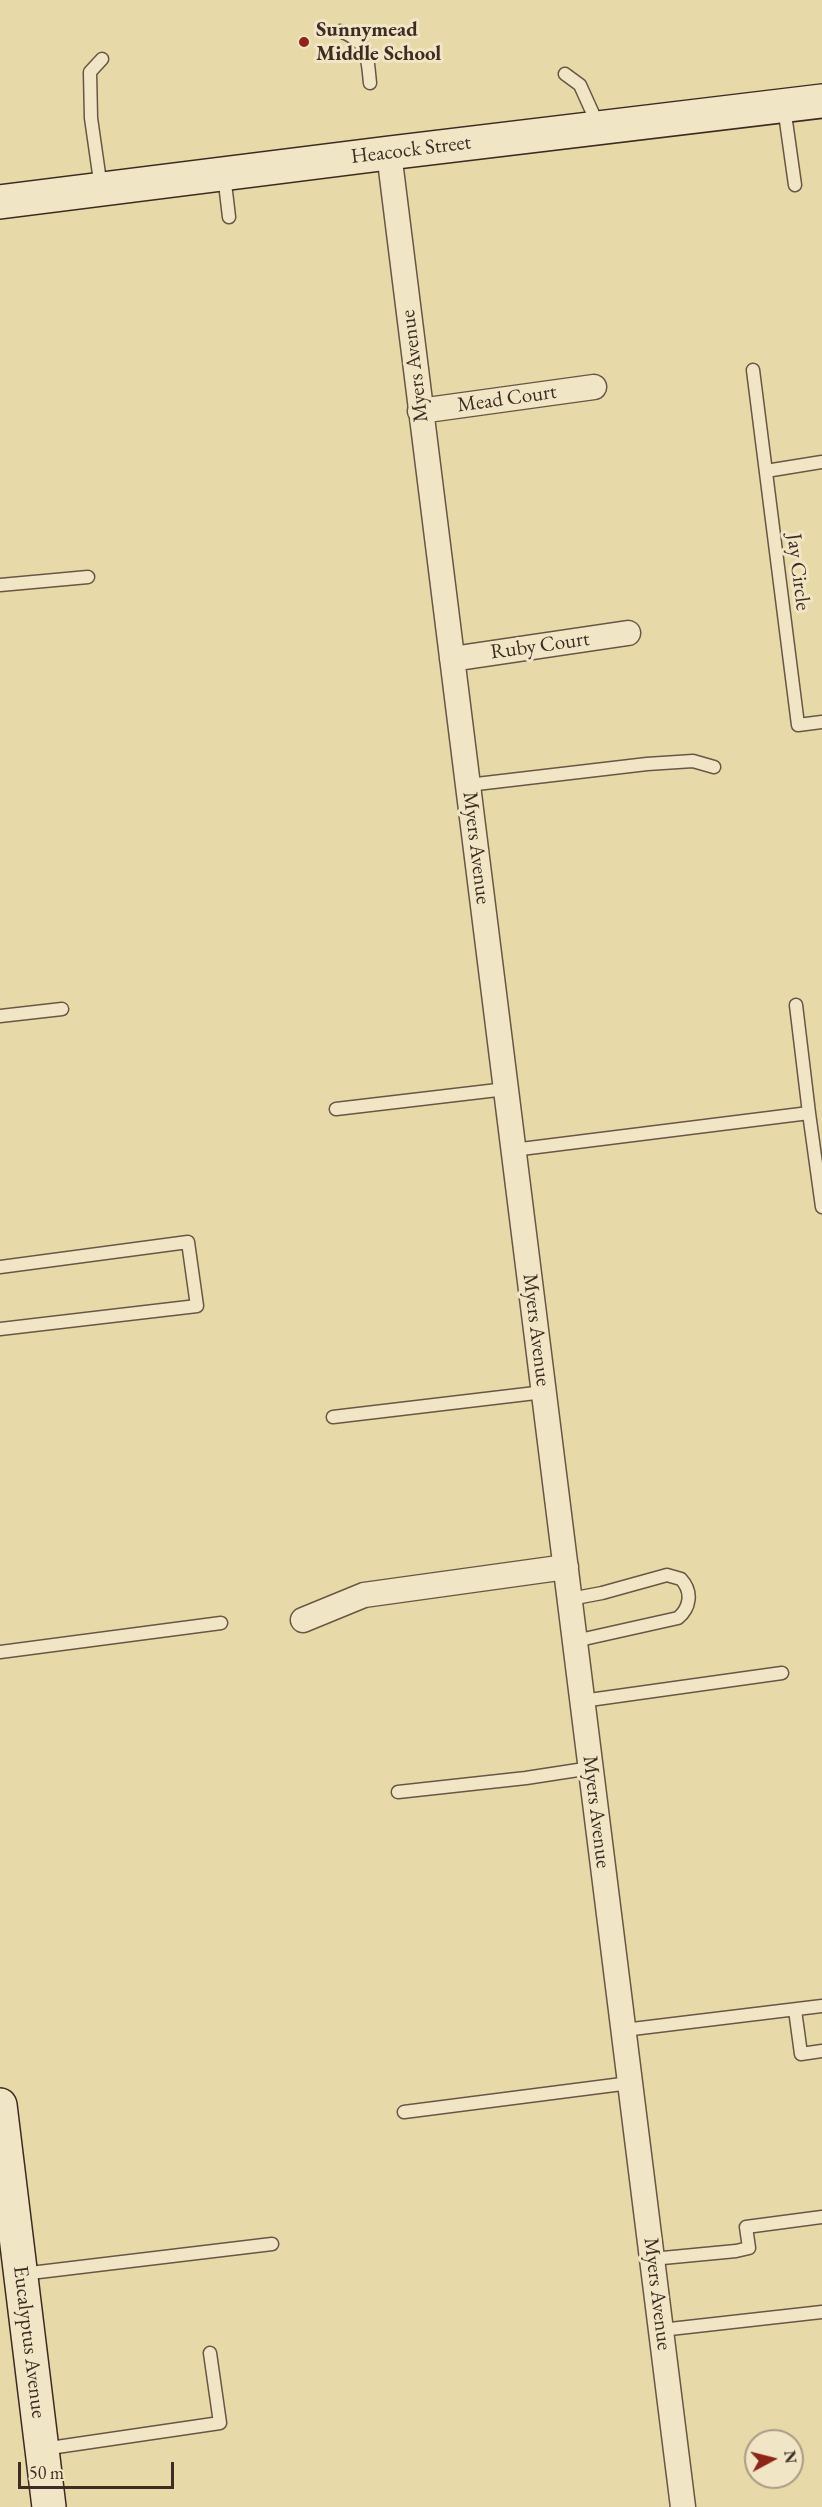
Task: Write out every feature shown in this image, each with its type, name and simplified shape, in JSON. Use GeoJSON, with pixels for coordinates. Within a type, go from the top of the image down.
{"type":"FeatureCollection","features":[{"type":"Feature","properties":{"kind":"main road","name":"Heacock Street"},"geometry":{"type":"LineString","coordinates":[[0,202],[822,101]]}},
{"type":"Feature","properties":{"kind":"main road","name":"Eucalyptus Avenue"},"geometry":{"type":"LineString","coordinates":[[0,2106],[7,2215],[21,2274],[49,2507]]}},
{"type":"Feature","properties":{"kind":"street","name":"Myers Avenue"},"geometry":{"type":"LineString","coordinates":[[389,153],[683,2507]]}},
{"type":"Feature","properties":{"kind":"street","name":"Mead Court"},"geometry":{"type":"LineString","coordinates":[[420,411],[594,387]]}},
{"type":"Feature","properties":{"kind":"street","name":"Ruby Court"},"geometry":{"type":"LineString","coordinates":[[452,659],[628,633]]}},
{"type":"Feature","properties":{"kind":"street"},"geometry":{"type":"LineString","coordinates":[[303,1620],[364,1595],[566,1567]]}},
{"type":"Feature","properties":{"kind":"lane"},"geometry":{"type":"LineString","coordinates":[[340,31],[355,36],[366,50],[370,83]]}},
{"type":"Feature","properties":{"kind":"lane"},"geometry":{"type":"LineString","coordinates":[[101,190],[91,118],[90,72],[102,59]]}},
{"type":"Feature","properties":{"kind":"lane"},"geometry":{"type":"LineString","coordinates":[[565,74],[580,85],[600,128]]}},
{"type":"Feature","properties":{"kind":"lane"},"geometry":{"type":"LineString","coordinates":[[784,106],[795,185]]}},
{"type":"Feature","properties":{"kind":"lane"},"geometry":{"type":"LineString","coordinates":[[224,174],[229,217]]}},
{"type":"Feature","properties":{"kind":"lane","name":"Jay Circle"},"geometry":{"type":"LineString","coordinates":[[753,370],[798,725],[822,722]]}},
{"type":"Feature","properties":{"kind":"lane"},"geometry":{"type":"LineString","coordinates":[[766,471],[822,462]]}},
{"type":"Feature","properties":{"kind":"lane"},"geometry":{"type":"LineString","coordinates":[[0,585],[88,577]]}},
{"type":"Feature","properties":{"kind":"lane"},"geometry":{"type":"LineString","coordinates":[[468,785],[646,764],[693,761],[714,767]]}},
{"type":"Feature","properties":{"kind":"lane"},"geometry":{"type":"LineString","coordinates":[[796,1005],[822,1208]]}},
{"type":"Feature","properties":{"kind":"lane"},"geometry":{"type":"LineString","coordinates":[[0,1016],[62,1009]]}},
{"type":"Feature","properties":{"kind":"lane"},"geometry":{"type":"LineString","coordinates":[[336,1109],[506,1089]]}},
{"type":"Feature","properties":{"kind":"lane"},"geometry":{"type":"LineString","coordinates":[[513,1150],[809,1113]]}},
{"type":"Feature","properties":{"kind":"lane"},"geometry":{"type":"LineString","coordinates":[[0,1268],[188,1242],[197,1306],[0,1329]]}},
{"type":"Feature","properties":{"kind":"lane"},"geometry":{"type":"LineString","coordinates":[[333,1417],[544,1392]]}},
{"type":"Feature","properties":{"kind":"lane"},"geometry":{"type":"LineString","coordinates":[[570,1599],[602,1593],[667,1575],[681,1579],[689,1592],[689,1604],[678,1618],[575,1641]]}},
{"type":"Feature","properties":{"kind":"lane"},"geometry":{"type":"LineString","coordinates":[[0,1652],[221,1623]]}},
{"type":"Feature","properties":{"kind":"lane"},"geometry":{"type":"LineString","coordinates":[[582,1701],[782,1673]]}},
{"type":"Feature","properties":{"kind":"lane"},"geometry":{"type":"LineString","coordinates":[[398,1792],[526,1778],[591,1768]]}},
{"type":"Feature","properties":{"kind":"lane"},"geometry":{"type":"LineString","coordinates":[[624,2030],[822,2007]]}},
{"type":"Feature","properties":{"kind":"lane"},"geometry":{"type":"LineString","coordinates":[[795,2010],[801,2054],[822,2051]]}},
{"type":"Feature","properties":{"kind":"lane"},"geometry":{"type":"LineString","coordinates":[[404,2112],[630,2083]]}},
{"type":"Feature","properties":{"kind":"lane"},"geometry":{"type":"LineString","coordinates":[[652,2259],[748,2248],[746,2227],[822,2217]]}},
{"type":"Feature","properties":{"kind":"lane"},"geometry":{"type":"LineString","coordinates":[[21,2274],[272,2244]]}},
{"type":"Feature","properties":{"kind":"lane"},"geometry":{"type":"LineString","coordinates":[[661,2330],[822,2312]]}},
{"type":"Feature","properties":{"kind":"lane"},"geometry":{"type":"LineString","coordinates":[[42,2449],[220,2423],[210,2354]]}},
{"type":"Feature","properties":{"kind":"place","name":"Sunnymead Middle School"},"geometry":{"type":"Point","coordinates":[304,42]}}]}
